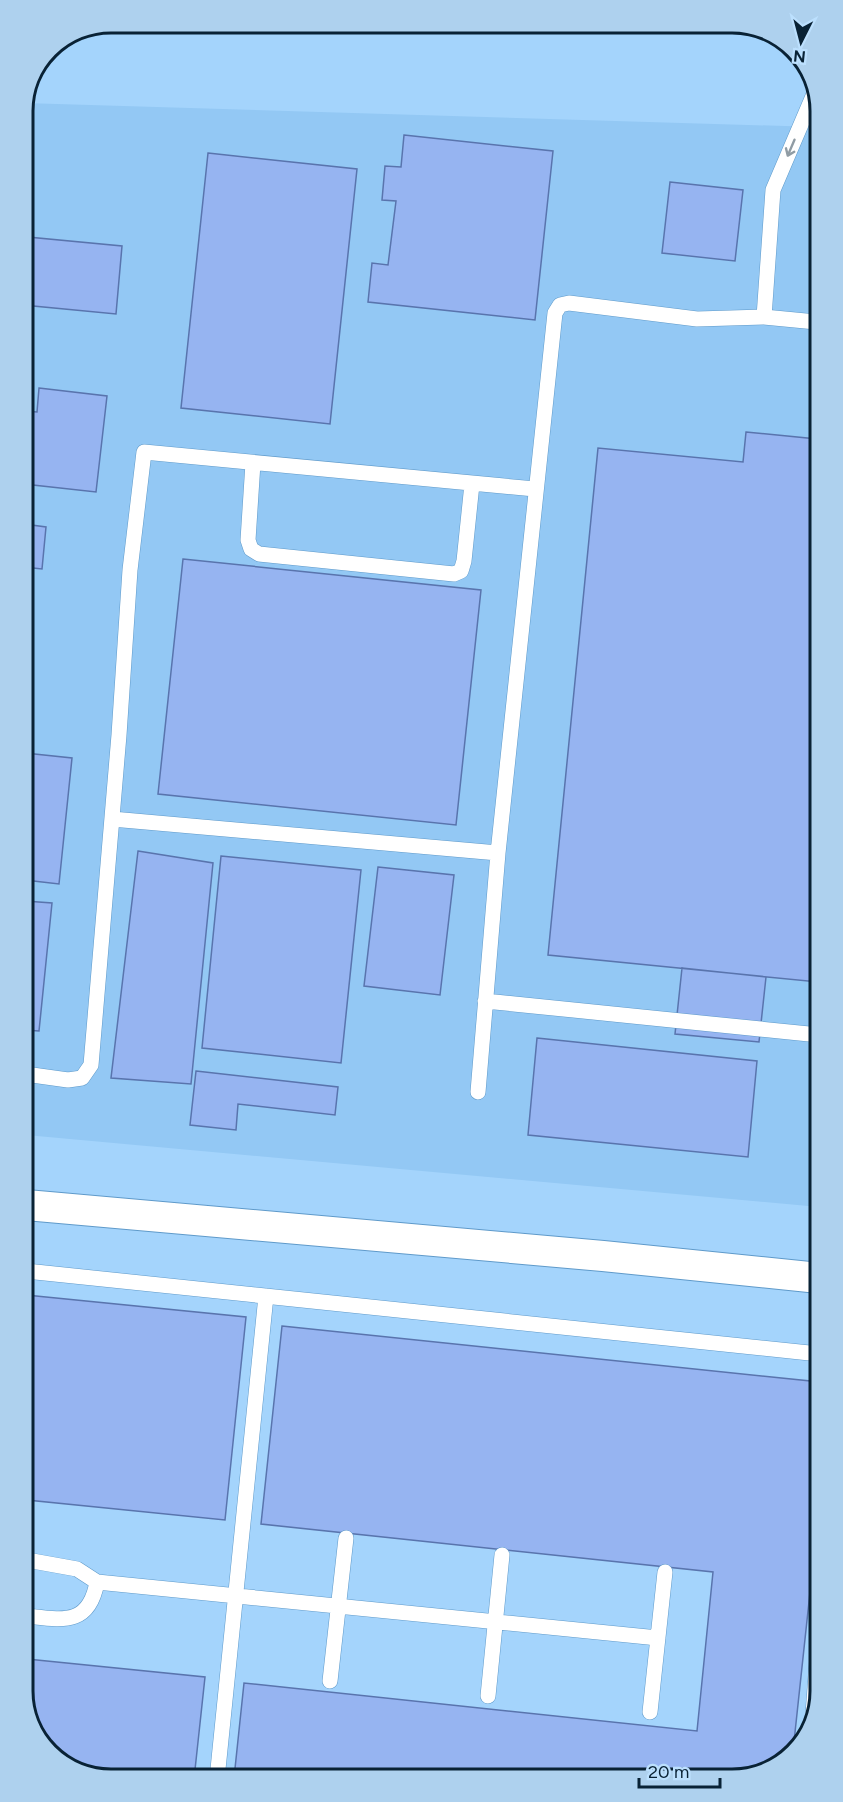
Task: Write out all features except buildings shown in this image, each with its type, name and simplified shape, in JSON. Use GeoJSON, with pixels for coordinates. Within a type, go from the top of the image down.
{"type":"FeatureCollection","features":[{"type":"Feature","properties":{"kind":"street"},"geometry":{"type":"LineString","coordinates":[[33,1206],[603,1256],[810,1277]]}},
{"type":"Feature","properties":{"kind":"lane"},"geometry":{"type":"LineString","coordinates":[[764,317],[773,190],[809,105]]}},
{"type":"Feature","properties":{"kind":"lane"},"geometry":{"type":"LineString","coordinates":[[478,1092],[498,853],[555,313],[560,305],[569,303],[697,319],[764,317],[810,321]]}},
{"type":"Feature","properties":{"kind":"lane"},"geometry":{"type":"LineString","coordinates":[[33,1075],[69,1080],[81,1078],[91,1065],[130,570],[144,452],[535,489]]}},
{"type":"Feature","properties":{"kind":"lane"},"geometry":{"type":"LineString","coordinates":[[253,463],[248,540],[251,549],[259,554],[454,574],[461,571],[464,561],[472,484]]}},
{"type":"Feature","properties":{"kind":"lane"},"geometry":{"type":"LineString","coordinates":[[112,819],[498,853]]}},
{"type":"Feature","properties":{"kind":"lane"},"geometry":{"type":"LineString","coordinates":[[485,1001],[810,1034]]}},
{"type":"Feature","properties":{"kind":"lane"},"geometry":{"type":"LineString","coordinates":[[33,1272],[810,1353]]}},
{"type":"Feature","properties":{"kind":"lane"},"geometry":{"type":"LineString","coordinates":[[218,1769],[266,1296]]}},
{"type":"Feature","properties":{"kind":"lane"},"geometry":{"type":"LineString","coordinates":[[330,1681],[346,1538]]}},
{"type":"Feature","properties":{"kind":"lane"},"geometry":{"type":"LineString","coordinates":[[488,1696],[502,1555]]}},
{"type":"Feature","properties":{"kind":"lane"},"geometry":{"type":"LineString","coordinates":[[33,1561],[77,1569],[97,1582],[658,1638]]}},
{"type":"Feature","properties":{"kind":"lane"},"geometry":{"type":"LineString","coordinates":[[650,1712],[665,1572]]}},
{"type":"Feature","properties":{"kind":"lane"},"geometry":{"type":"LineString","coordinates":[[33,1616],[75,1617],[93,1600],[97,1582]]}},
{"type":"Feature","properties":{"kind":"shaded area"},"geometry":{"type":"Polygon","coordinates":[[[34,103],[810,127],[810,1206],[33,1136],[34,103]]]}}]}
